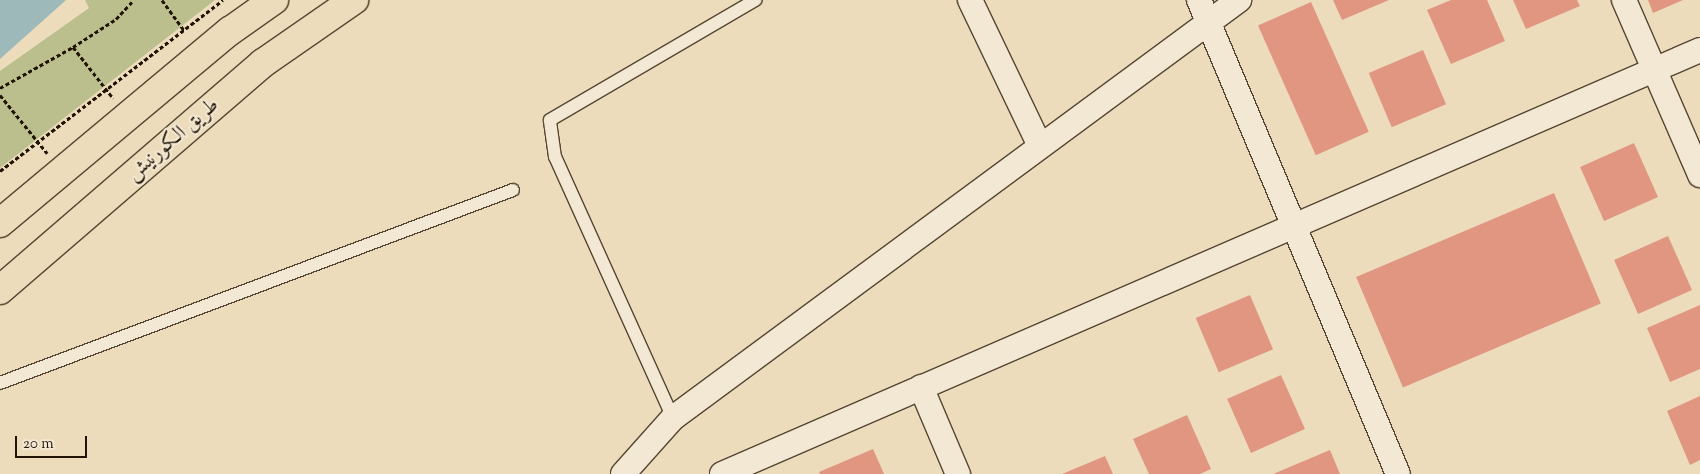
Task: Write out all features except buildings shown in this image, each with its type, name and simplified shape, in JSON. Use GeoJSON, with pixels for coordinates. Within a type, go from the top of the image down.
{"type":"FeatureCollection","features":[{"type":"Feature","properties":{"kind":"main road"},"geometry":{"type":"LineString","coordinates":[[0,223],[202,54],[274,0]]}},
{"type":"Feature","properties":{"kind":"main road","name":"طريق الكورنيش"},"geometry":{"type":"LineString","coordinates":[[0,290],[263,63],[354,0]]}},
{"type":"Feature","properties":{"kind":"street"},"geometry":{"type":"LineString","coordinates":[[970,0],[1040,146]]}},
{"type":"Feature","properties":{"kind":"street"},"geometry":{"type":"LineString","coordinates":[[1199,0],[1292,226],[1398,474]]}},
{"type":"Feature","properties":{"kind":"street"},"geometry":{"type":"LineString","coordinates":[[623,474],[673,418],[1239,0]]}},
{"type":"Feature","properties":{"kind":"street"},"geometry":{"type":"LineString","coordinates":[[1624,0],[1700,175]]}},
{"type":"Feature","properties":{"kind":"street"},"geometry":{"type":"LineString","coordinates":[[722,474],[1700,50]]}},
{"type":"Feature","properties":{"kind":"street"},"geometry":{"type":"LineString","coordinates":[[921,387],[958,474]]}},
{"type":"Feature","properties":{"kind":"lane"},"geometry":{"type":"LineString","coordinates":[[673,418],[555,157],[550,120],[755,0]]}},
{"type":"Feature","properties":{"kind":"lane"},"geometry":{"type":"LineString","coordinates":[[0,383],[513,190]]}},
{"type":"Feature","properties":{"kind":"path"},"geometry":{"type":"LineString","coordinates":[[0,88],[73,47],[116,19],[134,0]]}},
{"type":"Feature","properties":{"kind":"path"},"geometry":{"type":"LineString","coordinates":[[162,0],[202,54]]}},
{"type":"Feature","properties":{"kind":"path"},"geometry":{"type":"LineString","coordinates":[[0,171],[223,0]]}},
{"type":"Feature","properties":{"kind":"path"},"geometry":{"type":"LineString","coordinates":[[73,47],[127,116]]}},
{"type":"Feature","properties":{"kind":"green space"},"geometry":{"type":"Polygon","coordinates":[[[85,0],[215,0],[0,168],[0,71],[89,8],[85,0]]]}},
{"type":"Feature","properties":{"kind":"water"},"geometry":{"type":"Polygon","coordinates":[[[0,0],[66,0],[0,59],[0,0]]]}}]}
